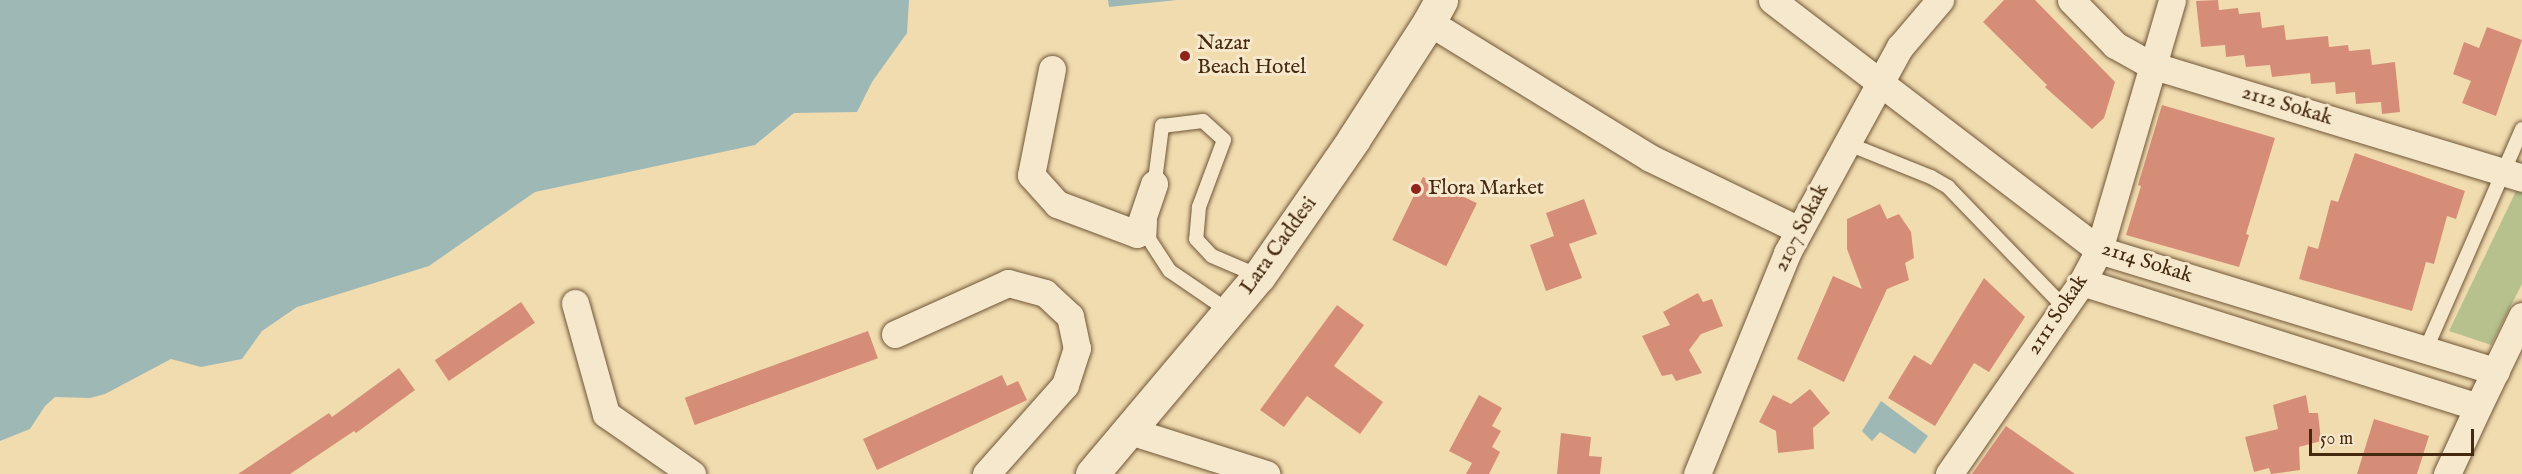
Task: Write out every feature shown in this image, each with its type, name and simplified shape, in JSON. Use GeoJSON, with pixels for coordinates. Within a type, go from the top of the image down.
{"type":"FeatureCollection","features":[{"type":"Feature","properties":{"kind":"street","name":"2114 Sokak"},"geometry":{"type":"LineString","coordinates":[[1772,0],[2099,250],[2496,371]]}},
{"type":"Feature","properties":{"kind":"street","name":"2107 Sokak"},"geometry":{"type":"LineString","coordinates":[[1697,474],[1787,252],[1900,47],[1940,0]]}},
{"type":"Feature","properties":{"kind":"street","name":"2112 Sokak"},"geometry":{"type":"LineString","coordinates":[[2071,0],[2115,45],[2151,65],[2512,174]]}},
{"type":"Feature","properties":{"kind":"street","name":"2111 Sokak"},"geometry":{"type":"LineString","coordinates":[[1949,474],[2082,282],[2099,250],[2151,65],[2172,0]]}},
{"type":"Feature","properties":{"kind":"street"},"geometry":{"type":"LineString","coordinates":[[1435,11],[1650,158],[1799,230]]}},
{"type":"Feature","properties":{"kind":"street","name":"Lara Caddesi"},"geometry":{"type":"LineString","coordinates":[[1092,474],[1259,276],[1353,140],[1435,11]]}},
{"type":"Feature","properties":{"kind":"street"},"geometry":{"type":"LineString","coordinates":[[1052,69],[1031,175],[1056,204],[1137,234],[1154,184]]}},
{"type":"Feature","properties":{"kind":"street"},"geometry":{"type":"LineString","coordinates":[[2082,282],[2478,407]]}},
{"type":"Feature","properties":{"kind":"street"},"geometry":{"type":"LineString","coordinates":[[895,334],[1008,283],[1045,292],[1070,316],[1077,348],[1065,386],[986,474]]}},
{"type":"Feature","properties":{"kind":"street"},"geometry":{"type":"LineString","coordinates":[[575,303],[606,414],[692,474]]}},
{"type":"Feature","properties":{"kind":"street"},"geometry":{"type":"LineString","coordinates":[[2447,474],[2522,316]]}},
{"type":"Feature","properties":{"kind":"street"},"geometry":{"type":"LineString","coordinates":[[1130,431],[1266,474]]}},
{"type":"Feature","properties":{"kind":"lane"},"geometry":{"type":"LineString","coordinates":[[1230,312],[1170,271],[1149,239],[1162,126],[1203,121],[1224,140],[1199,207],[1196,239],[1212,256],[1259,276]]}},
{"type":"Feature","properties":{"kind":"lane"},"geometry":{"type":"LineString","coordinates":[[2426,349],[2512,174],[2522,129]]}},
{"type":"Feature","properties":{"kind":"lane"},"geometry":{"type":"LineString","coordinates":[[1846,142],[1931,177],[1947,187],[2064,306]]}},
{"type":"Feature","properties":{"kind":"green space"},"geometry":{"type":"Polygon","coordinates":[[[2517,189],[2522,191],[2522,284],[2491,345],[2449,331],[2517,189]]]}},
{"type":"Feature","properties":{"kind":"water"},"geometry":{"type":"Polygon","coordinates":[[[0,0],[909,0],[907,33],[872,82],[857,112],[794,113],[755,145],[535,192],[429,266],[297,307],[262,331],[242,359],[201,367],[171,359],[105,394],[90,398],[55,397],[45,406],[30,429],[0,441],[0,0]]]}},
{"type":"Feature","properties":{"kind":"water"},"geometry":{"type":"Polygon","coordinates":[[[1108,0],[1177,0],[1109,7],[1108,0]]]}},
{"type":"Feature","properties":{"kind":"water"},"geometry":{"type":"Polygon","coordinates":[[[1881,401],[1928,436],[1915,454],[1880,432],[1872,441],[1862,431],[1881,401]]]}},
{"type":"Feature","properties":{"kind":"building"},"geometry":{"type":"Polygon","coordinates":[[[2004,0],[2035,0],[2115,82],[2104,118],[2092,129],[2045,87],[2047,85],[1983,22],[2004,0]]]}},
{"type":"Feature","properties":{"kind":"building"},"geometry":{"type":"Polygon","coordinates":[[[2218,0],[2219,10],[2238,8],[2239,14],[2260,12],[2262,28],[2284,25],[2286,40],[2328,36],[2329,47],[2348,45],[2349,51],[2370,49],[2372,65],[2395,62],[2400,112],[2382,114],[2381,102],[2356,104],[2355,92],[2336,94],[2335,82],[2311,84],[2310,73],[2272,77],[2270,65],[2246,67],[2244,55],[2226,57],[2225,45],[2201,47],[2196,1],[2218,0]]]}},
{"type":"Feature","properties":{"kind":"building"},"geometry":{"type":"Polygon","coordinates":[[[2487,27],[2522,40],[2496,116],[2462,103],[2471,81],[2453,74],[2464,42],[2479,48],[2487,27]]]}},
{"type":"Feature","properties":{"kind":"building"},"geometry":{"type":"Polygon","coordinates":[[[2162,105],[2275,138],[2246,234],[2249,235],[2239,267],[2126,235],[2162,105]]]}},
{"type":"Feature","properties":{"kind":"building"},"geometry":{"type":"Polygon","coordinates":[[[2355,153],[2465,191],[2456,219],[2447,216],[2434,264],[2426,262],[2412,311],[2299,279],[2308,246],[2318,249],[2331,200],[2338,202],[2355,153]]]}},
{"type":"Feature","properties":{"kind":"building"},"geometry":{"type":"Polygon","coordinates":[[[1423,177],[1477,203],[1446,266],[1392,240],[1423,177]]]}},
{"type":"Feature","properties":{"kind":"building"},"geometry":{"type":"Polygon","coordinates":[[[1584,199],[1597,234],[1569,244],[1582,278],[1546,291],[1530,245],[1554,236],[1546,213],[1584,199]]]}},
{"type":"Feature","properties":{"kind":"building"},"geometry":{"type":"Polygon","coordinates":[[[1880,204],[1887,219],[1899,214],[1911,232],[1914,258],[1905,263],[1909,280],[1887,289],[1844,382],[1797,359],[1833,276],[1862,289],[1847,249],[1847,219],[1880,204]]]}},
{"type":"Feature","properties":{"kind":"building"},"geometry":{"type":"Polygon","coordinates":[[[1984,278],[2025,317],[1989,372],[1974,363],[1935,426],[1888,398],[1914,355],[1931,365],[1984,278]]]}},
{"type":"Feature","properties":{"kind":"building"},"geometry":{"type":"Polygon","coordinates":[[[1698,293],[1703,302],[1712,299],[1723,326],[1701,334],[1689,350],[1702,373],[1676,381],[1672,374],[1662,376],[1642,336],[1670,325],[1663,312],[1698,293]]]}},
{"type":"Feature","properties":{"kind":"building"},"geometry":{"type":"Polygon","coordinates":[[[521,302],[535,323],[449,381],[435,360],[521,302]]]}},
{"type":"Feature","properties":{"kind":"building"},"geometry":{"type":"Polygon","coordinates":[[[1337,305],[1364,325],[1334,366],[1383,402],[1360,434],[1307,396],[1284,427],[1260,410],[1337,305]]]}},
{"type":"Feature","properties":{"kind":"building"},"geometry":{"type":"Polygon","coordinates":[[[868,331],[878,358],[695,425],[685,398],[868,331]]]}},
{"type":"Feature","properties":{"kind":"building"},"geometry":{"type":"Polygon","coordinates":[[[399,368],[415,390],[356,433],[354,431],[290,474],[238,474],[329,413],[332,417],[399,368]]]}},
{"type":"Feature","properties":{"kind":"building"},"geometry":{"type":"Polygon","coordinates":[[[1002,375],[1007,386],[1018,381],[1027,400],[877,470],[863,439],[1002,375]]]}},
{"type":"Feature","properties":{"kind":"building"},"geometry":{"type":"Polygon","coordinates":[[[1810,389],[1830,413],[1813,428],[1814,449],[1778,453],[1776,431],[1759,422],[1773,395],[1791,404],[1810,389]]]}},
{"type":"Feature","properties":{"kind":"building"},"geometry":{"type":"Polygon","coordinates":[[[1479,395],[1502,408],[1492,426],[1501,431],[1492,447],[1500,452],[1489,474],[1466,474],[1472,463],[1449,451],[1479,395]]]}},
{"type":"Feature","properties":{"kind":"building"},"geometry":{"type":"Polygon","coordinates":[[[2306,395],[2309,413],[2318,413],[2321,441],[2299,447],[2300,470],[2271,474],[2269,468],[2254,472],[2245,437],[2278,429],[2273,405],[2306,395]]]}},
{"type":"Feature","properties":{"kind":"building"},"geometry":{"type":"Polygon","coordinates":[[[2374,419],[2429,436],[2417,474],[2357,474],[2374,419]]]}},
{"type":"Feature","properties":{"kind":"building"},"geometry":{"type":"Polygon","coordinates":[[[2006,426],[2075,474],[1972,474],[2006,426]]]}},
{"type":"Feature","properties":{"kind":"building"},"geometry":{"type":"Polygon","coordinates":[[[1561,433],[1591,437],[1589,456],[1602,457],[1600,474],[1557,474],[1561,433]]]}},
{"type":"Feature","properties":{"kind":"place","name":"Nazar Beach Hotel"},"geometry":{"type":"Point","coordinates":[1185,56]}},
{"type":"Feature","properties":{"kind":"place","name":"Flora Market"},"geometry":{"type":"Point","coordinates":[1416,189]}}]}
